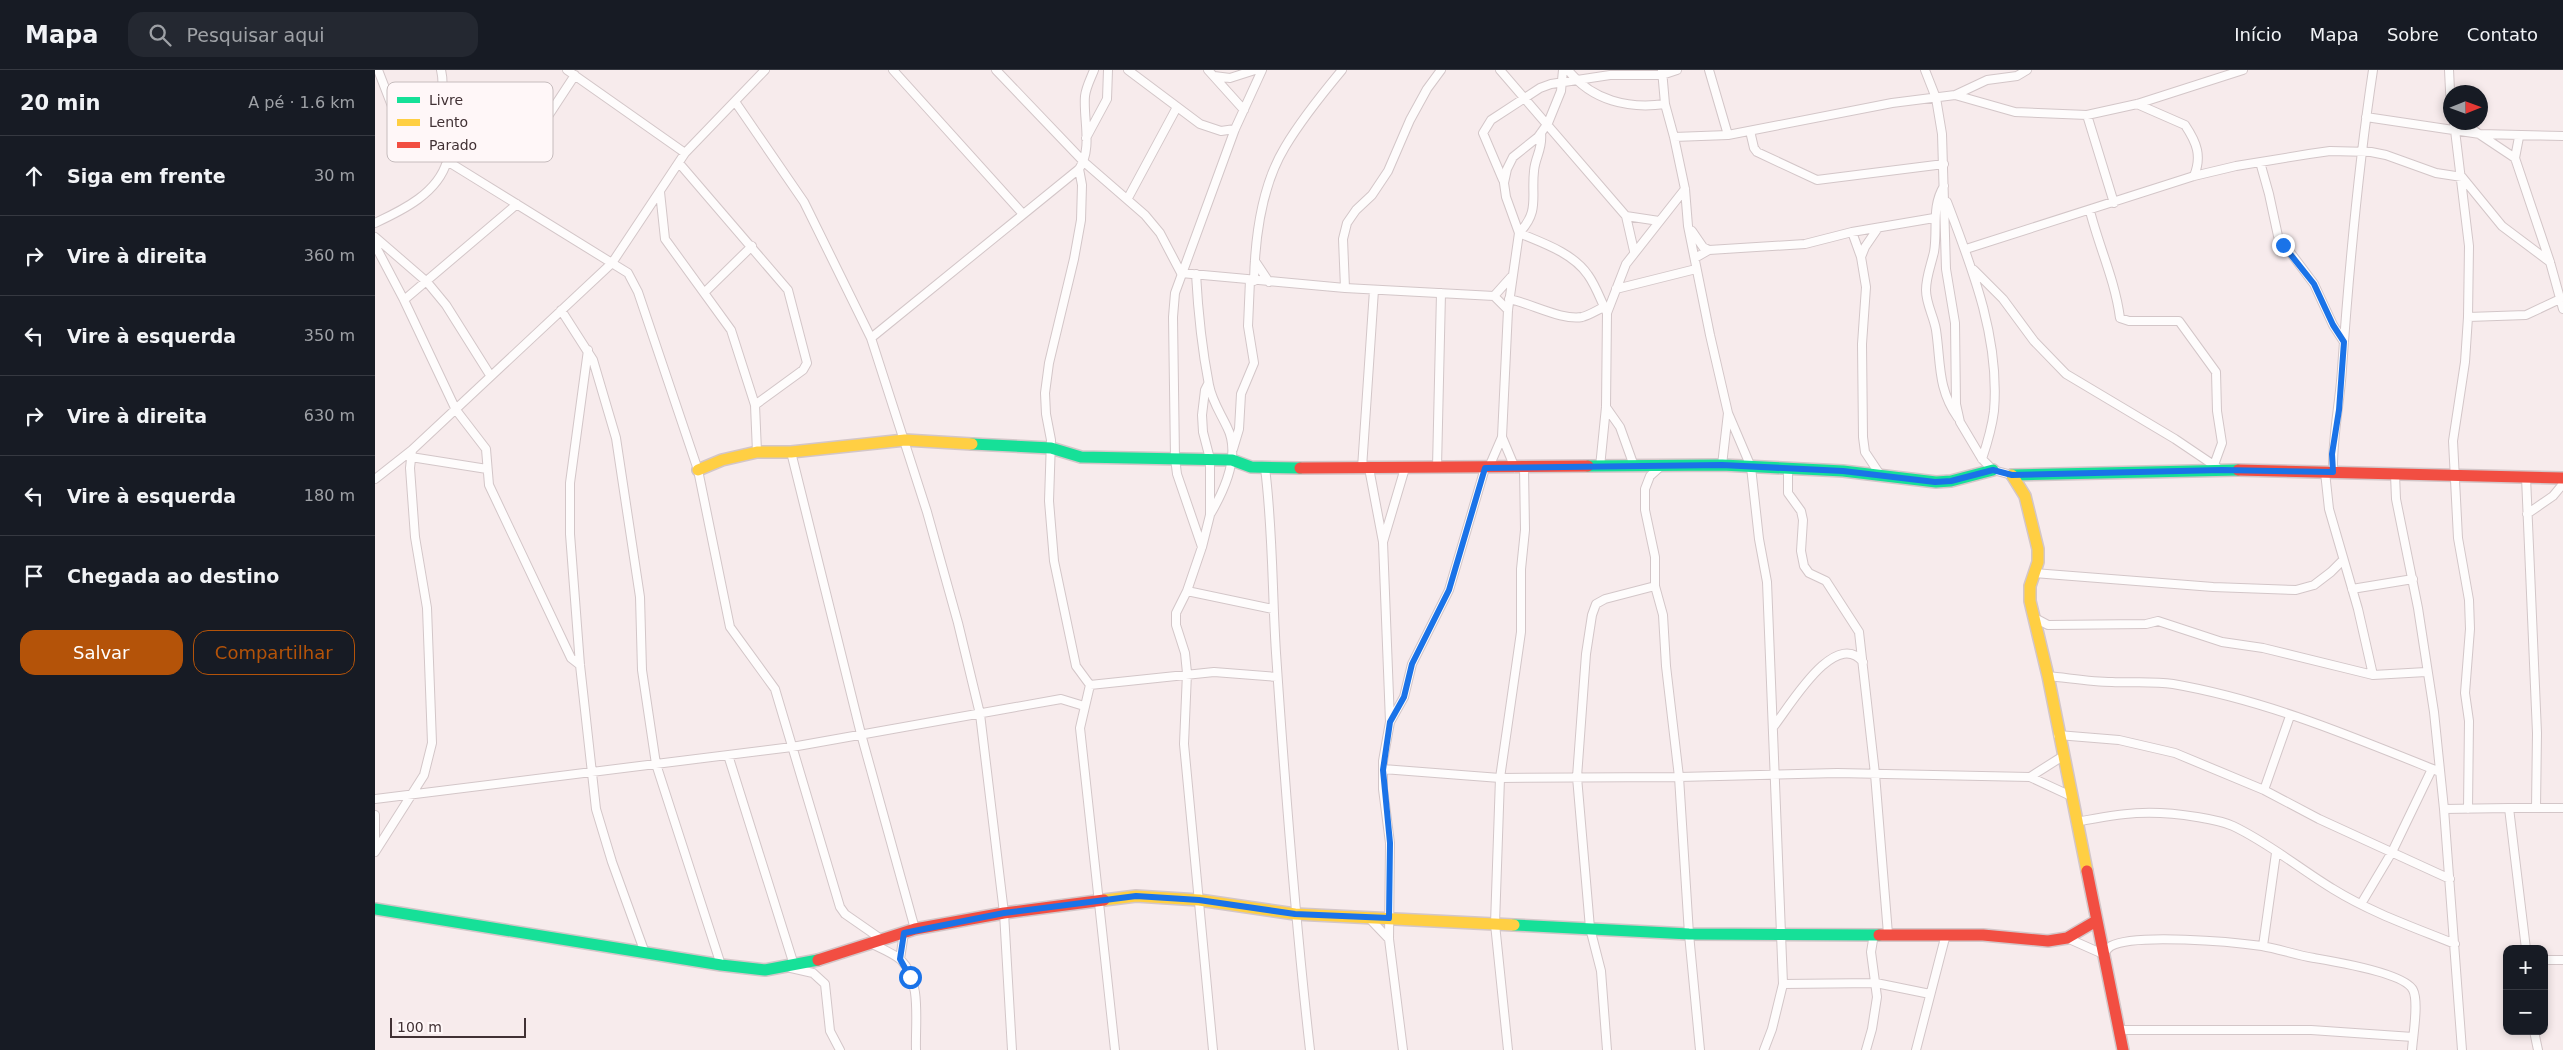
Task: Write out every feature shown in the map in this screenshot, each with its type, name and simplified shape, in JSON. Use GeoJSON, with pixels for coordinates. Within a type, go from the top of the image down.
{"type":"FeatureCollection","features":[{"type":"Feature","properties":{"kind":"street"},"geometry":{"type":"LineString","coordinates":[[378,70],[387,93]]}},
{"type":"Feature","properties":{"kind":"street"},"geometry":{"type":"LineString","coordinates":[[567,70],[685,153]]}},
{"type":"Feature","properties":{"kind":"street"},"geometry":{"type":"LineString","coordinates":[[375,479],[412,454],[490,375],[612,263],[685,153],[765,70]]}},
{"type":"Feature","properties":{"kind":"street"},"geometry":{"type":"LineString","coordinates":[[893,70],[1023,214]]}},
{"type":"Feature","properties":{"kind":"street"},"geometry":{"type":"LineString","coordinates":[[996,70],[1084,162],[1127,198],[1160,233],[1181,273]]}},
{"type":"Feature","properties":{"kind":"street"},"geometry":{"type":"LineString","coordinates":[[871,338],[1079,169],[1084,162],[1086,138],[1085,98],[1094,70]]}},
{"type":"Feature","properties":{"kind":"street"},"geometry":{"type":"LineString","coordinates":[[1086,138],[1107,99],[1108,70]]}},
{"type":"Feature","properties":{"kind":"street"},"geometry":{"type":"LineString","coordinates":[[1127,70],[1208,128],[1221,131],[1235,129]]}},
{"type":"Feature","properties":{"kind":"street"},"geometry":{"type":"LineString","coordinates":[[1208,70],[1244,110]]}},
{"type":"Feature","properties":{"kind":"street"},"geometry":{"type":"LineString","coordinates":[[1214,76],[1230,78],[1255,70]]}},
{"type":"Feature","properties":{"kind":"street"},"geometry":{"type":"LineString","coordinates":[[1202,548],[1177,474],[1175,458],[1173,318],[1175,293],[1235,129],[1262,70]]}},
{"type":"Feature","properties":{"kind":"street"},"geometry":{"type":"LineString","coordinates":[[1213,1050],[1184,744],[1187,673],[1185,653],[1176,619],[1179,604],[1187,591],[1202,548],[1210,515],[1225,485],[1239,429],[1241,394],[1254,363],[1248,326],[1252,281],[1265,200],[1285,147],[1323,92],[1342,70]]}},
{"type":"Feature","properties":{"kind":"street"},"geometry":{"type":"LineString","coordinates":[[1345,288],[1343,239],[1347,223],[1355,210],[1372,194],[1388,171],[1410,120],[1427,89],[1441,70]]}},
{"type":"Feature","properties":{"kind":"street"},"geometry":{"type":"LineString","coordinates":[[1501,70],[1626,216],[1634,251]]}},
{"type":"Feature","properties":{"kind":"street"},"geometry":{"type":"LineString","coordinates":[[1504,183],[1507,169],[1513,157],[1541,132],[1548,123],[1563,81],[1563,70]]}},
{"type":"Feature","properties":{"kind":"street"},"geometry":{"type":"LineString","coordinates":[[1568,70],[1599,95],[1617,102],[1637,107],[1665,104]]}},
{"type":"Feature","properties":{"kind":"street"},"geometry":{"type":"LineString","coordinates":[[1390,722],[1404,697],[1412,664],[1449,590],[1487,468],[1502,437],[1508,310],[1519,233],[1506,197],[1504,183],[1483,133],[1491,120],[1540,88],[1577,79],[1677,70]]}},
{"type":"Feature","properties":{"kind":"street"},"geometry":{"type":"LineString","coordinates":[[1709,70],[1728,135]]}},
{"type":"Feature","properties":{"kind":"street"},"geometry":{"type":"LineString","coordinates":[[1925,70],[1936,98],[1942,134],[1946,268],[1955,322],[1955,388],[1960,422]]}},
{"type":"Feature","properties":{"kind":"street"},"geometry":{"type":"LineString","coordinates":[[1674,137],[1728,135],[1882,105],[1955,95],[1987,80],[2011,77],[2027,70]]}},
{"type":"Feature","properties":{"kind":"street"},"geometry":{"type":"LineString","coordinates":[[2228,70],[2243,70]]}},
{"type":"Feature","properties":{"kind":"street"},"geometry":{"type":"LineString","coordinates":[[1955,95],[2015,112],[2071,116],[2087,115],[2137,104],[2243,70]]}},
{"type":"Feature","properties":{"kind":"street"},"geometry":{"type":"LineString","coordinates":[[2373,70],[2361,152],[2339,410],[2329,472],[2327,499],[2373,675]]}},
{"type":"Feature","properties":{"kind":"street"},"geometry":{"type":"LineString","coordinates":[[2449,70],[2449,85]]}},
{"type":"Feature","properties":{"kind":"street"},"geometry":{"type":"LineString","coordinates":[[1662,72],[1665,104],[1685,188],[1688,226],[1728,413],[1751,467],[1759,539],[1767,582],[1774,726],[1779,934],[1783,984],[1777,1014],[1764,1050]]}},
{"type":"Feature","properties":{"kind":"street"},"geometry":{"type":"LineString","coordinates":[[553,109],[575,75]]}},
{"type":"Feature","properties":{"kind":"street"},"geometry":{"type":"LineString","coordinates":[[736,102],[804,202],[871,338],[905,440],[955,614],[979,714],[1004,913],[1012,1050]]}},
{"type":"Feature","properties":{"kind":"street"},"geometry":{"type":"LineString","coordinates":[[2137,104],[2185,125],[2200,155],[2194,176]]}},
{"type":"Feature","properties":{"kind":"street"},"geometry":{"type":"LineString","coordinates":[[1127,198],[1177,107]]}},
{"type":"Feature","properties":{"kind":"street"},"geometry":{"type":"LineString","coordinates":[[2087,115],[2113,203]]}},
{"type":"Feature","properties":{"kind":"street"},"geometry":{"type":"LineString","coordinates":[[2366,117],[2443,125]]}},
{"type":"Feature","properties":{"kind":"street"},"geometry":{"type":"LineString","coordinates":[[2456,130],[2469,246],[2468,317],[2462,393],[2453,441],[2459,538],[2469,600],[2470,629],[2465,693],[2469,721],[2469,808]]}},
{"type":"Feature","properties":{"kind":"street"},"geometry":{"type":"LineString","coordinates":[[2468,130],[2480,134],[2519,137],[2563,136]]}},
{"type":"Feature","properties":{"kind":"street"},"geometry":{"type":"LineString","coordinates":[[2474,130],[2515,158]]}},
{"type":"Feature","properties":{"kind":"street"},"geometry":{"type":"LineString","coordinates":[[1750,131],[1757,152],[1817,180],[1944,164]]}},
{"type":"Feature","properties":{"kind":"street"},"geometry":{"type":"LineString","coordinates":[[1519,233],[1527,224],[1534,206],[1534,170],[1540,156],[1541,132]]}},
{"type":"Feature","properties":{"kind":"street"},"geometry":{"type":"LineString","coordinates":[[2519,137],[2515,158],[2550,262],[2563,309]]}},
{"type":"Feature","properties":{"kind":"street"},"geometry":{"type":"LineString","coordinates":[[1966,249],[2090,211],[2194,176],[2260,162],[2330,151],[2386,155],[2436,174],[2462,177],[2502,226],[2550,262]]}},
{"type":"Feature","properties":{"kind":"street"},"geometry":{"type":"LineString","coordinates":[[375,223],[390,217],[430,190],[443,173],[447,162]]}},
{"type":"Feature","properties":{"kind":"street"},"geometry":{"type":"LineString","coordinates":[[449,162],[628,273],[639,292],[698,470],[730,627],[775,689],[840,907],[845,914],[876,941],[900,959],[910,977],[915,995],[916,1050]]}},
{"type":"Feature","properties":{"kind":"street"},"geometry":{"type":"LineString","coordinates":[[679,162],[788,290],[807,363],[803,370],[755,406]]}},
{"type":"Feature","properties":{"kind":"street"},"geometry":{"type":"LineString","coordinates":[[2260,162],[2269,194],[2277,236],[2314,284],[2333,325],[2344,342]]}},
{"type":"Feature","properties":{"kind":"street"},"geometry":{"type":"LineString","coordinates":[[1079,169],[1082,185],[1081,220],[1074,259],[1049,363],[1045,393],[1051,448],[1049,501],[1053,561],[1076,666],[1090,686]]}},
{"type":"Feature","properties":{"kind":"street"},"geometry":{"type":"LineString","coordinates":[[1945,186],[1939,194],[1934,218],[1934,251],[1926,288],[1926,297],[1936,330],[1939,376],[1950,407],[1982,459],[1993,470]]}},
{"type":"Feature","properties":{"kind":"street"},"geometry":{"type":"LineString","coordinates":[[1601,467],[1606,407],[1606,310],[1626,264],[1634,251],[1685,188]]}},
{"type":"Feature","properties":{"kind":"street"},"geometry":{"type":"LineString","coordinates":[[659,192],[665,239],[731,330],[755,406],[757,452]]}},
{"type":"Feature","properties":{"kind":"street"},"geometry":{"type":"LineString","coordinates":[[1945,196],[1974,270],[1989,335],[1995,390],[1994,412],[1982,459]]}},
{"type":"Feature","properties":{"kind":"street"},"geometry":{"type":"LineString","coordinates":[[404,300],[517,204]]}},
{"type":"Feature","properties":{"kind":"street"},"geometry":{"type":"LineString","coordinates":[[2090,211],[2099,245],[2114,281],[2120,318],[2129,321],[2179,321],[2215,368],[2217,411],[2222,442],[2218,468]]}},
{"type":"Feature","properties":{"kind":"street"},"geometry":{"type":"LineString","coordinates":[[1626,216],[1659,221]]}},
{"type":"Feature","properties":{"kind":"street"},"geometry":{"type":"LineString","coordinates":[[1695,258],[1709,250],[1796,246],[1852,232],[1934,218]]}},
{"type":"Feature","properties":{"kind":"street"},"geometry":{"type":"LineString","coordinates":[[1688,226],[1703,247],[1709,250]]}},
{"type":"Feature","properties":{"kind":"street"},"geometry":{"type":"LineString","coordinates":[[1861,257],[1877,228]]}},
{"type":"Feature","properties":{"kind":"street"},"geometry":{"type":"LineString","coordinates":[[1852,232],[1861,257],[1866,287],[1862,344],[1863,437],[1865,452],[1881,476]]}},
{"type":"Feature","properties":{"kind":"street"},"geometry":{"type":"LineString","coordinates":[[1519,233],[1571,257],[1589,275],[1606,310]]}},
{"type":"Feature","properties":{"kind":"street"},"geometry":{"type":"LineString","coordinates":[[375,237],[427,282],[446,305],[490,375]]}},
{"type":"Feature","properties":{"kind":"street"},"geometry":{"type":"LineString","coordinates":[[375,245],[404,300],[456,410],[486,449],[489,485],[571,658],[580,665]]}},
{"type":"Feature","properties":{"kind":"street"},"geometry":{"type":"LineString","coordinates":[[705,292],[752,246]]}},
{"type":"Feature","properties":{"kind":"street"},"geometry":{"type":"LineString","coordinates":[[1255,261],[1269,282]]}},
{"type":"Feature","properties":{"kind":"street"},"geometry":{"type":"LineString","coordinates":[[1616,289],[1697,269]]}},
{"type":"Feature","properties":{"kind":"street"},"geometry":{"type":"LineString","coordinates":[[1974,270],[2003,299],[2034,342],[2066,374],[2175,439],[2218,468]]}},
{"type":"Feature","properties":{"kind":"street"},"geometry":{"type":"LineString","coordinates":[[1181,273],[1345,288],[1494,296],[1508,310]]}},
{"type":"Feature","properties":{"kind":"street"},"geometry":{"type":"LineString","coordinates":[[1196,274],[1209,384],[1218,412],[1231,436],[1232,456]]}},
{"type":"Feature","properties":{"kind":"street"},"geometry":{"type":"LineString","coordinates":[[1494,296],[1512,277]]}},
{"type":"Feature","properties":{"kind":"street"},"geometry":{"type":"LineString","coordinates":[[1374,290],[1365,468],[1376,494],[1383,542],[1390,722],[1383,765],[1390,843],[1389,939],[1403,1050]]}},
{"type":"Feature","properties":{"kind":"street"},"geometry":{"type":"LineString","coordinates":[[1437,467],[1441,293]]}},
{"type":"Feature","properties":{"kind":"street"},"geometry":{"type":"LineString","coordinates":[[1509,299],[1566,316],[1583,316],[1606,310]]}},
{"type":"Feature","properties":{"kind":"street"},"geometry":{"type":"LineString","coordinates":[[2468,317],[2526,315],[2560,299]]}},
{"type":"Feature","properties":{"kind":"street"},"geometry":{"type":"LineString","coordinates":[[561,310],[589,350],[616,438],[640,597],[642,670],[656,764],[721,965]]}},
{"type":"Feature","properties":{"kind":"street"},"geometry":{"type":"LineString","coordinates":[[589,350],[570,483],[571,534],[580,665],[591,771],[600,826],[645,953]]}},
{"type":"Feature","properties":{"kind":"street"},"geometry":{"type":"LineString","coordinates":[[1209,384],[1205,390],[1202,415],[1203,432],[1210,459],[1210,515]]}},
{"type":"Feature","properties":{"kind":"street"},"geometry":{"type":"LineString","coordinates":[[1606,407],[1620,427],[1635,466]]}},
{"type":"Feature","properties":{"kind":"street"},"geometry":{"type":"LineString","coordinates":[[1722,465],[1728,413]]}},
{"type":"Feature","properties":{"kind":"street"},"geometry":{"type":"LineString","coordinates":[[1502,437],[1519,468],[1525,530],[1521,568],[1521,632],[1500,778],[1495,924],[1508,1050]]}},
{"type":"Feature","properties":{"kind":"street"},"geometry":{"type":"LineString","coordinates":[[698,470],[722,460],[757,452],[791,452],[905,440],[1051,448],[1081,457],[1210,459],[1232,456],[1251,467],[1265,468],[1519,468],[1722,465],[1843,471],[1951,481],[1993,470],[2012,475],[2218,468],[2563,478]]}},
{"type":"Feature","properties":{"kind":"street"},"geometry":{"type":"LineString","coordinates":[[791,452],[909,931],[900,959]]}},
{"type":"Feature","properties":{"kind":"street"},"geometry":{"type":"LineString","coordinates":[[412,454],[487,469]]}},
{"type":"Feature","properties":{"kind":"street"},"geometry":{"type":"LineString","coordinates":[[375,852],[425,775],[432,743],[427,608],[415,537],[412,454]]}},
{"type":"Feature","properties":{"kind":"street"},"geometry":{"type":"LineString","coordinates":[[1660,466],[1650,476],[1645,489],[1645,510],[1655,557],[1655,586],[1663,615],[1666,666],[1679,777],[1689,934],[1700,1050]]}},
{"type":"Feature","properties":{"kind":"street"},"geometry":{"type":"LineString","coordinates":[[1265,468],[1271,518],[1277,677],[1295,914],[1310,1050]]}},
{"type":"Feature","properties":{"kind":"street"},"geometry":{"type":"LineString","coordinates":[[1383,542],[1405,468]]}},
{"type":"Feature","properties":{"kind":"street"},"geometry":{"type":"LineString","coordinates":[[1788,469],[1788,493],[1801,511],[1803,520],[1801,551],[1804,566],[1809,573],[1826,581],[1857,628],[1863,662],[1875,774],[1888,934]]}},
{"type":"Feature","properties":{"kind":"street"},"geometry":{"type":"LineString","coordinates":[[2395,474],[2399,517],[2413,579],[2426,672],[2434,712],[2450,879],[2462,1050]]}},
{"type":"Feature","properties":{"kind":"street"},"geometry":{"type":"LineString","coordinates":[[2012,475],[2025,496],[2038,549],[2038,562],[2030,586],[2033,617],[2048,676],[2058,735],[2123,1050]]}},
{"type":"Feature","properties":{"kind":"street"},"geometry":{"type":"LineString","coordinates":[[2525,477],[2537,733],[2536,808]]}},
{"type":"Feature","properties":{"kind":"street"},"geometry":{"type":"LineString","coordinates":[[2527,514],[2553,496],[2563,484]]}},
{"type":"Feature","properties":{"kind":"street"},"geometry":{"type":"LineString","coordinates":[[2034,573],[2213,587],[2296,590],[2314,585],[2343,560]]}},
{"type":"Feature","properties":{"kind":"street"},"geometry":{"type":"LineString","coordinates":[[2352,589],[2413,579]]}},
{"type":"Feature","properties":{"kind":"street"},"geometry":{"type":"LineString","coordinates":[[1607,1050],[1601,971],[1591,928],[1577,777],[1582,698],[1592,615],[1596,604],[1605,599],[1655,586]]}},
{"type":"Feature","properties":{"kind":"street"},"geometry":{"type":"LineString","coordinates":[[1187,591],[1273,609]]}},
{"type":"Feature","properties":{"kind":"street"},"geometry":{"type":"LineString","coordinates":[[2033,617],[2048,625],[2146,624],[2158,621],[2222,642],[2263,648],[2373,675],[2426,672]]}},
{"type":"Feature","properties":{"kind":"street"},"geometry":{"type":"LineString","coordinates":[[1774,726],[1815,673],[1832,657],[1845,652],[1853,653],[1863,662]]}},
{"type":"Feature","properties":{"kind":"street"},"geometry":{"type":"LineString","coordinates":[[1090,686],[1187,673],[1214,672],[1277,677]]}},
{"type":"Feature","properties":{"kind":"street"},"geometry":{"type":"LineString","coordinates":[[2048,676],[2111,682],[2172,684],[2232,696],[2326,726],[2440,772]]}},
{"type":"Feature","properties":{"kind":"street"},"geometry":{"type":"LineString","coordinates":[[1090,686],[1080,728],[1115,1050]]}},
{"type":"Feature","properties":{"kind":"street"},"geometry":{"type":"LineString","coordinates":[[375,799],[792,747],[1061,699],[1084,706]]}},
{"type":"Feature","properties":{"kind":"street"},"geometry":{"type":"LineString","coordinates":[[2264,790],[2290,716]]}},
{"type":"Feature","properties":{"kind":"street"},"geometry":{"type":"LineString","coordinates":[[2058,735],[2119,740],[2175,752],[2264,790],[2319,819],[2450,879]]}},
{"type":"Feature","properties":{"kind":"street"},"geometry":{"type":"LineString","coordinates":[[728,755],[790,966]]}},
{"type":"Feature","properties":{"kind":"street"},"geometry":{"type":"LineString","coordinates":[[2030,777],[2063,756]]}},
{"type":"Feature","properties":{"kind":"street"},"geometry":{"type":"LineString","coordinates":[[1383,765],[1395,771],[1500,778],[1679,777],[1775,774],[2030,777],[2071,796]]}},
{"type":"Feature","properties":{"kind":"street"},"geometry":{"type":"LineString","coordinates":[[2361,904],[2392,852],[2432,769]]}},
{"type":"Feature","properties":{"kind":"street"},"geometry":{"type":"LineString","coordinates":[[2509,808],[2526,945]]}},
{"type":"Feature","properties":{"kind":"street"},"geometry":{"type":"LineString","coordinates":[[2444,809],[2563,808]]}},
{"type":"Feature","properties":{"kind":"street"},"geometry":{"type":"LineString","coordinates":[[2076,822],[2141,811],[2169,812],[2214,819],[2232,825],[2385,917],[2455,944]]}},
{"type":"Feature","properties":{"kind":"street"},"geometry":{"type":"LineString","coordinates":[[375,814],[375,847]]}},
{"type":"Feature","properties":{"kind":"street"},"geometry":{"type":"LineString","coordinates":[[2263,946],[2276,853]]}},
{"type":"Feature","properties":{"kind":"street"},"geometry":{"type":"LineString","coordinates":[[375,910],[721,965],[765,970],[790,966],[909,931],[1004,913],[1136,896],[1199,900],[1295,914],[1367,916],[1689,934],[1983,934],[2035,941],[2067,938],[2096,921]]}},
{"type":"Feature","properties":{"kind":"street"},"geometry":{"type":"LineString","coordinates":[[1367,916],[1389,939]]}},
{"type":"Feature","properties":{"kind":"street"},"geometry":{"type":"LineString","coordinates":[[1866,1050],[1876,1005],[1876,983],[1871,952],[1874,934]]}},
{"type":"Feature","properties":{"kind":"street"},"geometry":{"type":"LineString","coordinates":[[1916,1050],[1945,934]]}},
{"type":"Feature","properties":{"kind":"street"},"geometry":{"type":"LineString","coordinates":[[2067,938],[2103,954]]}},
{"type":"Feature","properties":{"kind":"street"},"geometry":{"type":"LineString","coordinates":[[2103,954],[2111,946],[2148,940],[2188,940],[2263,946],[2357,966],[2406,982],[2413,989],[2415,1001],[2413,1050]]}},
{"type":"Feature","properties":{"kind":"street"},"geometry":{"type":"LineString","coordinates":[[2548,960],[2563,960]]}},
{"type":"Feature","properties":{"kind":"street"},"geometry":{"type":"LineString","coordinates":[[790,966],[813,973],[825,984],[830,1031],[840,1050]]}},
{"type":"Feature","properties":{"kind":"street"},"geometry":{"type":"LineString","coordinates":[[1783,984],[1876,983],[1930,994]]}},
{"type":"Feature","properties":{"kind":"street"},"geometry":{"type":"LineString","coordinates":[[2120,1030],[2311,1030],[2413,1037]]}},
{"type":"Feature","properties":{"kind":"street"},"geometry":{"type":"LineString","coordinates":[[2535,1035],[2538,1050]]}},
{"type":"Feature","properties":{"kind":"traffic: fast"},"geometry":{"type":"LineString","coordinates":[[972,444],[1051,448],[1081,457],[1232,460],[1251,467],[1300,468]]}},
{"type":"Feature","properties":{"kind":"traffic: fast"},"geometry":{"type":"LineString","coordinates":[[1588,466],[1722,465],[1843,471],[1936,482],[1951,481],[1993,470]]}},
{"type":"Feature","properties":{"kind":"traffic: fast"},"geometry":{"type":"LineString","coordinates":[[2012,475],[2238,470]]}},
{"type":"Feature","properties":{"kind":"traffic: fast"},"geometry":{"type":"LineString","coordinates":[[375,909],[721,965],[765,970],[818,960]]}},
{"type":"Feature","properties":{"kind":"traffic: fast"},"geometry":{"type":"LineString","coordinates":[[1514,925],[1689,934],[1879,935]]}},
{"type":"Feature","properties":{"kind":"traffic: slow"},"geometry":{"type":"LineString","coordinates":[[698,470],[722,460],[757,452],[791,452],[905,440],[972,444]]}},
{"type":"Feature","properties":{"kind":"traffic: slow"},"geometry":{"type":"LineString","coordinates":[[2012,475],[2025,496],[2038,549],[2038,562],[2030,586],[2030,601],[2048,676],[2087,871]]}},
{"type":"Feature","properties":{"kind":"traffic: slow"},"geometry":{"type":"LineString","coordinates":[[1104,900],[1136,896],[1199,900],[1295,914],[1514,925]]}},
{"type":"Feature","properties":{"kind":"traffic: jam"},"geometry":{"type":"LineString","coordinates":[[1300,468],[1588,466]]}},
{"type":"Feature","properties":{"kind":"traffic: jam"},"geometry":{"type":"LineString","coordinates":[[2238,470],[2563,478]]}},
{"type":"Feature","properties":{"kind":"traffic: jam"},"geometry":{"type":"LineString","coordinates":[[2087,871],[2123,1050]]}},
{"type":"Feature","properties":{"kind":"traffic: jam"},"geometry":{"type":"LineString","coordinates":[[818,960],[915,929],[1004,913],[1104,900]]}},
{"type":"Feature","properties":{"kind":"traffic: jam"},"geometry":{"type":"LineString","coordinates":[[1879,935],[1983,935],[2048,941],[2067,938],[2096,921]]}},
{"type":"Feature","properties":{"kind":"route"},"geometry":{"type":"LineString","coordinates":[[910,977],[900,959],[904,933],[915,929],[1004,913],[1098,900],[1136,896],[1156,897],[1199,900],[1295,914],[1389,918],[1390,843],[1383,789],[1383,761],[1390,722],[1404,697],[1412,664],[1449,590],[1485,468],[1722,465],[1843,471],[1935,482],[1951,481],[1993,470],[2012,475],[2222,470],[2333,472],[2332,454],[2339,410],[2344,342],[2333,325],[2314,284],[2283,245]]}}]}
